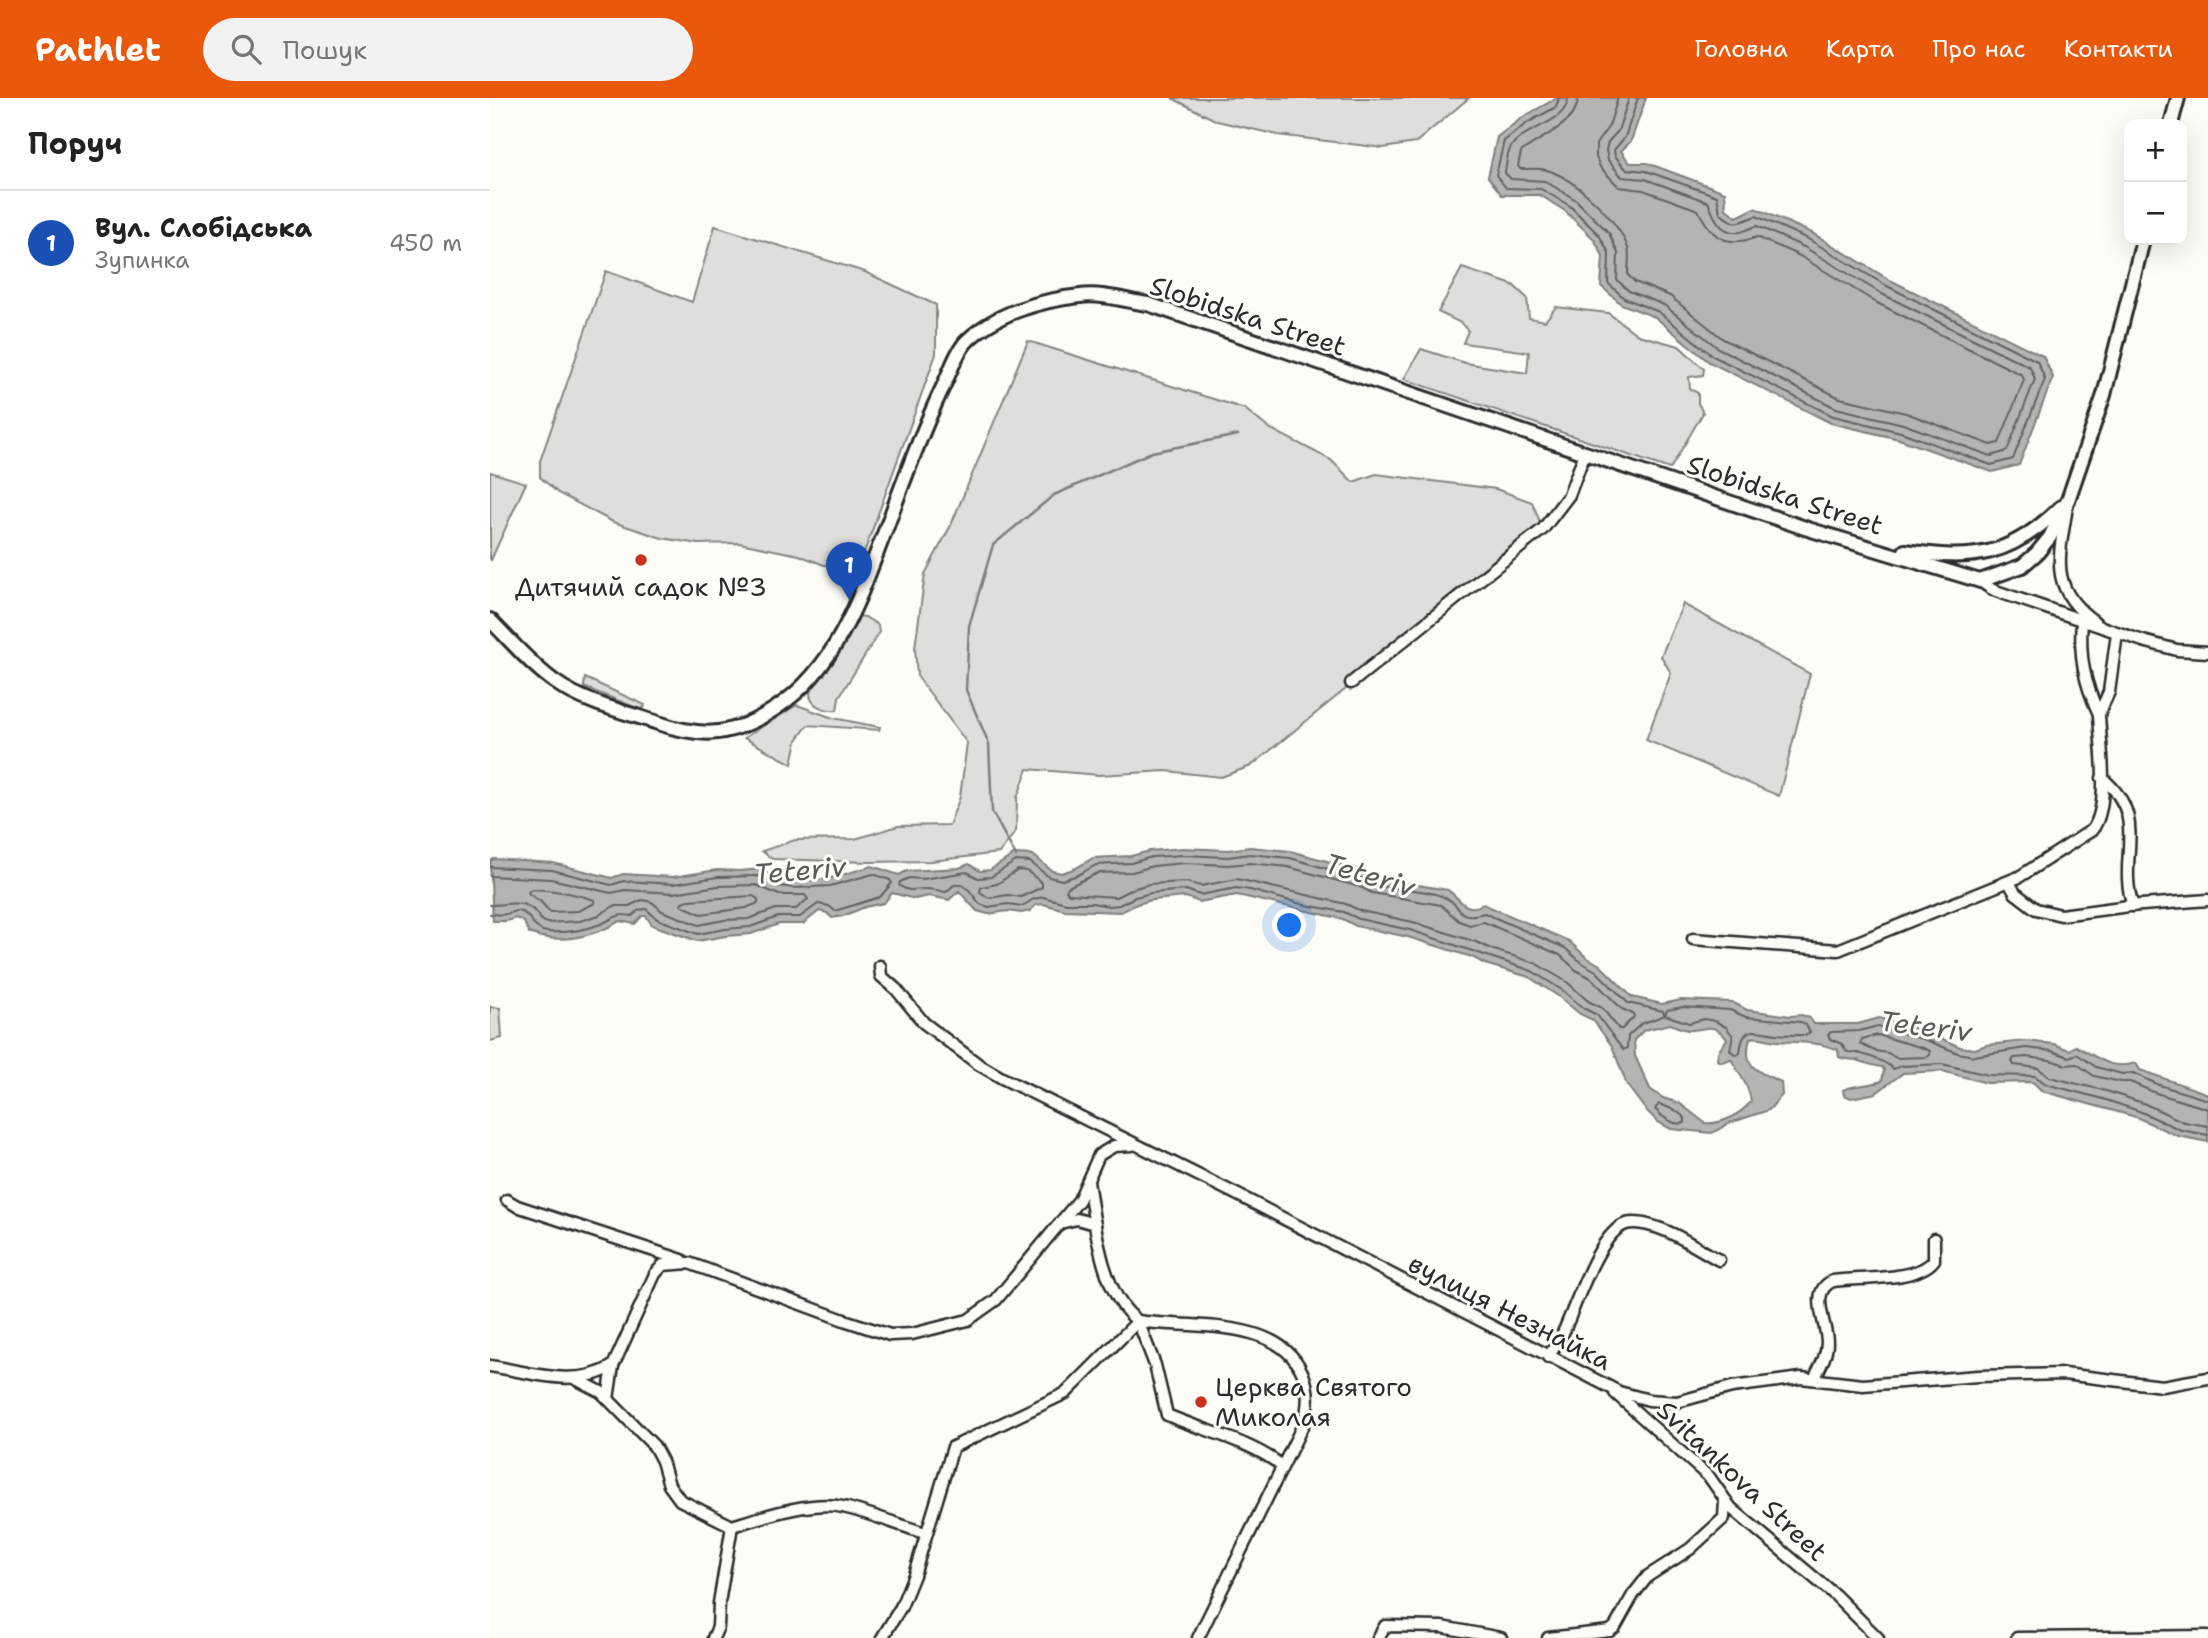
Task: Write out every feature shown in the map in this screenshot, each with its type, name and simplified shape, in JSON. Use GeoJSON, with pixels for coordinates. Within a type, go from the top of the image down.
{"type":"FeatureCollection","features":[{"type":"Feature","properties":{"kind":"street"},"geometry":{"type":"LineString","coordinates":[[2172,119],[2178,98]]}},
{"type":"Feature","properties":{"kind":"street"},"geometry":{"type":"LineString","coordinates":[[1980,581],[2022,566],[2037,553],[2050,537],[2068,500],[2104,395],[2142,245]]}},
{"type":"Feature","properties":{"kind":"street","name":"Slobidska Street"},"geometry":{"type":"LineString","coordinates":[[490,620],[555,682],[587,698],[674,729],[699,733],[726,732],[749,724],[797,693],[827,660],[848,623],[928,419],[965,342],[989,322],[1016,310],[1080,296],[1148,304],[1584,453],[1980,581]]}},
{"type":"Feature","properties":{"kind":"street"},"geometry":{"type":"LineString","coordinates":[[1351,683],[1543,529],[1569,495],[1584,453]]}},
{"type":"Feature","properties":{"kind":"street"},"geometry":{"type":"LineString","coordinates":[[1856,543],[1941,555],[1987,553],[2007,547],[2028,536],[2068,500]]}},
{"type":"Feature","properties":{"kind":"street"},"geometry":{"type":"LineString","coordinates":[[2068,500],[2061,547],[2062,580],[2072,603],[2102,626]]}},
{"type":"Feature","properties":{"kind":"street"},"geometry":{"type":"LineString","coordinates":[[1980,581],[1993,590],[2117,633],[2178,650],[2208,652]]}},
{"type":"Feature","properties":{"kind":"street"},"geometry":{"type":"LineString","coordinates":[[1693,939],[1838,950],[2009,882],[2092,830],[2100,814],[2102,778],[2099,714],[2089,693],[2080,659],[2082,621]]}},
{"type":"Feature","properties":{"kind":"street"},"geometry":{"type":"LineString","coordinates":[[2099,714],[2109,692],[2117,633]]}},
{"type":"Feature","properties":{"kind":"street"},"geometry":{"type":"LineString","coordinates":[[2102,778],[2113,787],[2123,803],[2131,834],[2126,870],[2127,888],[2133,906]]}},
{"type":"Feature","properties":{"kind":"street"},"geometry":{"type":"LineString","coordinates":[[2009,882],[2015,893],[2036,909],[2061,915],[2133,906],[2208,901]]}},
{"type":"Feature","properties":{"kind":"street","name":"вулиця Незнайка"},"geometry":{"type":"LineString","coordinates":[[880,966],[881,976],[896,989],[924,1023],[978,1064],[1021,1089],[1332,1244],[1548,1357],[1606,1385],[1649,1400],[1677,1402],[1746,1384],[1778,1380],[1814,1379],[1863,1385],[1978,1376],[2064,1374],[2162,1386],[2208,1378]]}},
{"type":"Feature","properties":{"kind":"street"},"geometry":{"type":"LineString","coordinates":[[507,1200],[517,1206],[614,1239],[663,1253],[878,1332],[890,1335],[912,1334],[968,1320],[983,1311],[996,1300],[1079,1200],[1095,1162],[1105,1149],[1122,1144],[1135,1146]]}},
{"type":"Feature","properties":{"kind":"street"},"geometry":{"type":"LineString","coordinates":[[1088,1181],[1109,1280],[1116,1299],[1127,1313],[1138,1321],[1235,1329],[1255,1334],[1288,1352],[1299,1366],[1305,1380],[1308,1407],[1303,1425],[1198,1638]]}},
{"type":"Feature","properties":{"kind":"street"},"geometry":{"type":"LineString","coordinates":[[1059,1223],[1077,1219],[1095,1224]]}},
{"type":"Feature","properties":{"kind":"street"},"geometry":{"type":"LineString","coordinates":[[1548,1357],[1560,1339],[1599,1253],[1610,1236],[1625,1224],[1659,1228],[1719,1260]]}},
{"type":"Feature","properties":{"kind":"street"},"geometry":{"type":"LineString","coordinates":[[1814,1379],[1827,1345],[1820,1303],[1826,1284],[1925,1269],[1934,1260],[1934,1239]]}},
{"type":"Feature","properties":{"kind":"street"},"geometry":{"type":"LineString","coordinates":[[608,1399],[613,1366],[663,1253]]}},
{"type":"Feature","properties":{"kind":"street"},"geometry":{"type":"LineString","coordinates":[[655,1274],[666,1264],[689,1263]]}},
{"type":"Feature","properties":{"kind":"street"},"geometry":{"type":"LineString","coordinates":[[882,1638],[914,1575],[953,1447],[1066,1393],[1138,1321]]}},
{"type":"Feature","properties":{"kind":"street"},"geometry":{"type":"LineString","coordinates":[[1138,1321],[1155,1365],[1167,1415],[1266,1453],[1282,1466]]}},
{"type":"Feature","properties":{"kind":"street"},"geometry":{"type":"LineString","coordinates":[[490,1366],[587,1378],[613,1366]]}},
{"type":"Feature","properties":{"kind":"street"},"geometry":{"type":"LineString","coordinates":[[574,1378],[591,1385],[608,1399],[654,1446],[669,1485],[680,1500],[732,1526],[822,1505],[842,1507],[925,1533]]}},
{"type":"Feature","properties":{"kind":"street","name":"Svitankova Street"},"geometry":{"type":"LineString","coordinates":[[1606,1385],[1710,1478],[1725,1500],[1762,1536],[1835,1595],[1878,1638]]}},
{"type":"Feature","properties":{"kind":"street"},"geometry":{"type":"LineString","coordinates":[[1549,1638],[1565,1634],[1604,1633],[1615,1627],[1633,1595],[1648,1576],[1690,1549],[1724,1518],[1725,1500]]}},
{"type":"Feature","properties":{"kind":"street"},"geometry":{"type":"LineString","coordinates":[[713,1638],[718,1627],[719,1603],[732,1526]]}},
{"type":"Feature","properties":{"kind":"street"},"geometry":{"type":"LineString","coordinates":[[1378,1638],[1385,1626],[1406,1625],[1457,1629],[1501,1638]]}},
{"type":"Feature","properties":{"kind":"street"},"geometry":{"type":"LineString","coordinates":[[2017,1638],[2208,1636]]}},
{"type":"Feature","properties":{"kind":"shaded area"},"geometry":{"type":"Polygon","coordinates":[[[1172,98],[1469,98],[1415,143],[1383,148],[1278,135],[1217,121],[1172,98]]]}},
{"type":"Feature","properties":{"kind":"shaded area"},"geometry":{"type":"Polygon","coordinates":[[[715,226],[865,272],[936,305],[936,354],[860,564],[824,565],[799,555],[739,543],[698,544],[662,538],[613,522],[558,493],[540,477],[540,461],[606,271],[692,302],[715,226]]]}},
{"type":"Feature","properties":{"kind":"shaded area"},"geometry":{"type":"Polygon","coordinates":[[[1462,268],[1513,285],[1527,298],[1529,318],[1545,321],[1556,307],[1608,313],[1638,335],[1679,346],[1704,369],[1703,375],[1689,377],[1690,389],[1698,393],[1698,403],[1703,413],[1670,469],[1404,379],[1421,349],[1465,363],[1527,373],[1529,352],[1463,343],[1468,331],[1461,323],[1438,312],[1462,268]]]}},
{"type":"Feature","properties":{"kind":"shaded area"},"geometry":{"type":"Polygon","coordinates":[[[1028,341],[1245,409],[1267,427],[1331,460],[1353,482],[1376,474],[1496,489],[1532,502],[1543,529],[1251,766],[1221,777],[1166,771],[1099,775],[1028,769],[1017,798],[1016,831],[999,853],[931,861],[772,859],[762,851],[795,840],[855,839],[898,826],[949,825],[960,797],[967,743],[917,676],[915,648],[925,574],[951,525],[1028,341]]]}},
{"type":"Feature","properties":{"kind":"shaded area"},"geometry":{"type":"Polygon","coordinates":[[[490,472],[526,483],[491,560],[490,559],[490,472]]]}},
{"type":"Feature","properties":{"kind":"shaded area"},"geometry":{"type":"Polygon","coordinates":[[[1683,604],[1810,674],[1779,796],[1646,740],[1671,673],[1661,656],[1683,604]]]}},
{"type":"Feature","properties":{"kind":"shaded area"},"geometry":{"type":"Polygon","coordinates":[[[858,616],[878,625],[879,633],[839,697],[837,710],[828,710],[812,701],[810,692],[833,663],[858,616]]]}},
{"type":"Feature","properties":{"kind":"shaded area"},"geometry":{"type":"Polygon","coordinates":[[[585,678],[645,705],[644,708],[640,709],[584,687],[585,678]]]}},
{"type":"Feature","properties":{"kind":"shaded area"},"geometry":{"type":"Polygon","coordinates":[[[797,705],[833,718],[880,727],[879,730],[808,725],[797,740],[792,764],[744,738],[797,705]]]}},
{"type":"Feature","properties":{"kind":"shaded area"},"geometry":{"type":"Polygon","coordinates":[[[490,1007],[500,1008],[502,1038],[490,1041],[490,1007]]]}},
{"type":"Feature","properties":{"kind":"water"},"geometry":{"type":"Polygon","coordinates":[[[1557,98],[1646,98],[1631,141],[1621,151],[1630,163],[1647,163],[1725,192],[1726,209],[1737,217],[1755,208],[1812,233],[1890,280],[2043,356],[2053,377],[2019,465],[1992,472],[1899,439],[1831,423],[1709,362],[1655,317],[1621,304],[1601,286],[1603,256],[1594,239],[1565,211],[1540,195],[1502,195],[1488,177],[1497,137],[1523,117],[1557,98]]]}},
{"type":"Feature","properties":{"kind":"water","name":"Teteriv"},"geometry":{"type":"Polygon","coordinates":[[[1250,847],[1290,851],[1367,872],[1375,878],[1448,890],[1467,906],[1477,907],[1483,904],[1569,941],[1586,957],[1600,965],[1632,997],[1662,1004],[1681,1000],[1732,1002],[1747,1010],[1802,1015],[1810,1018],[1814,1024],[1858,1024],[1879,1018],[1929,1033],[1960,1047],[1975,1049],[1986,1045],[2026,1041],[2054,1044],[2069,1050],[2076,1046],[2111,1064],[2136,1063],[2140,1070],[2208,1094],[2208,1142],[2178,1136],[2136,1117],[2042,1091],[2034,1083],[1987,1083],[1942,1071],[1903,1073],[1876,1093],[1851,1098],[1844,1095],[1843,1090],[1882,1081],[1882,1067],[1839,1057],[1838,1050],[1823,1045],[1757,1037],[1750,1038],[1750,1062],[1759,1071],[1781,1082],[1782,1095],[1769,1110],[1730,1123],[1712,1133],[1671,1129],[1658,1122],[1645,1109],[1627,1085],[1612,1046],[1593,1020],[1580,1014],[1529,977],[1408,937],[1237,895],[1199,902],[1186,897],[1152,900],[1121,912],[1065,910],[1043,904],[1021,913],[1008,911],[988,914],[977,911],[959,891],[949,900],[929,896],[915,899],[892,893],[884,903],[843,916],[832,918],[819,911],[803,924],[779,924],[751,934],[697,941],[652,925],[646,916],[642,916],[635,924],[620,921],[587,935],[564,939],[529,933],[524,922],[516,918],[493,921],[490,861],[494,859],[553,863],[612,878],[623,874],[673,877],[717,870],[761,869],[771,876],[793,881],[828,879],[872,866],[899,875],[907,871],[959,868],[969,864],[980,871],[990,870],[1015,854],[1033,855],[1052,871],[1062,873],[1093,858],[1131,856],[1183,848],[1228,850],[1250,847]],[[1670,1024],[1644,1030],[1634,1040],[1635,1056],[1650,1089],[1663,1098],[1679,1103],[1705,1123],[1724,1120],[1747,1106],[1751,1102],[1748,1090],[1731,1059],[1722,1062],[1717,1060],[1718,1052],[1727,1039],[1714,1028],[1689,1030],[1670,1024]]]}},
{"type":"Feature","properties":{"kind":"waterway"},"geometry":{"type":"LineString","coordinates":[[1016,856],[992,812],[989,744],[966,690],[969,626],[993,545],[1054,495],[1152,452],[1238,435]]}},
{"type":"Feature","properties":{"kind":"place","name":"Дитячий садок №3"},"geometry":{"type":"Point","coordinates":[641,560]}},
{"type":"Feature","properties":{"kind":"place","name":"Вул. Слобідська"},"geometry":{"type":"Point","coordinates":[849,600]}},
{"type":"Feature","properties":{"kind":"place","name":"Церква Святого Миколая"},"geometry":{"type":"Point","coordinates":[1201,1402]}}]}
